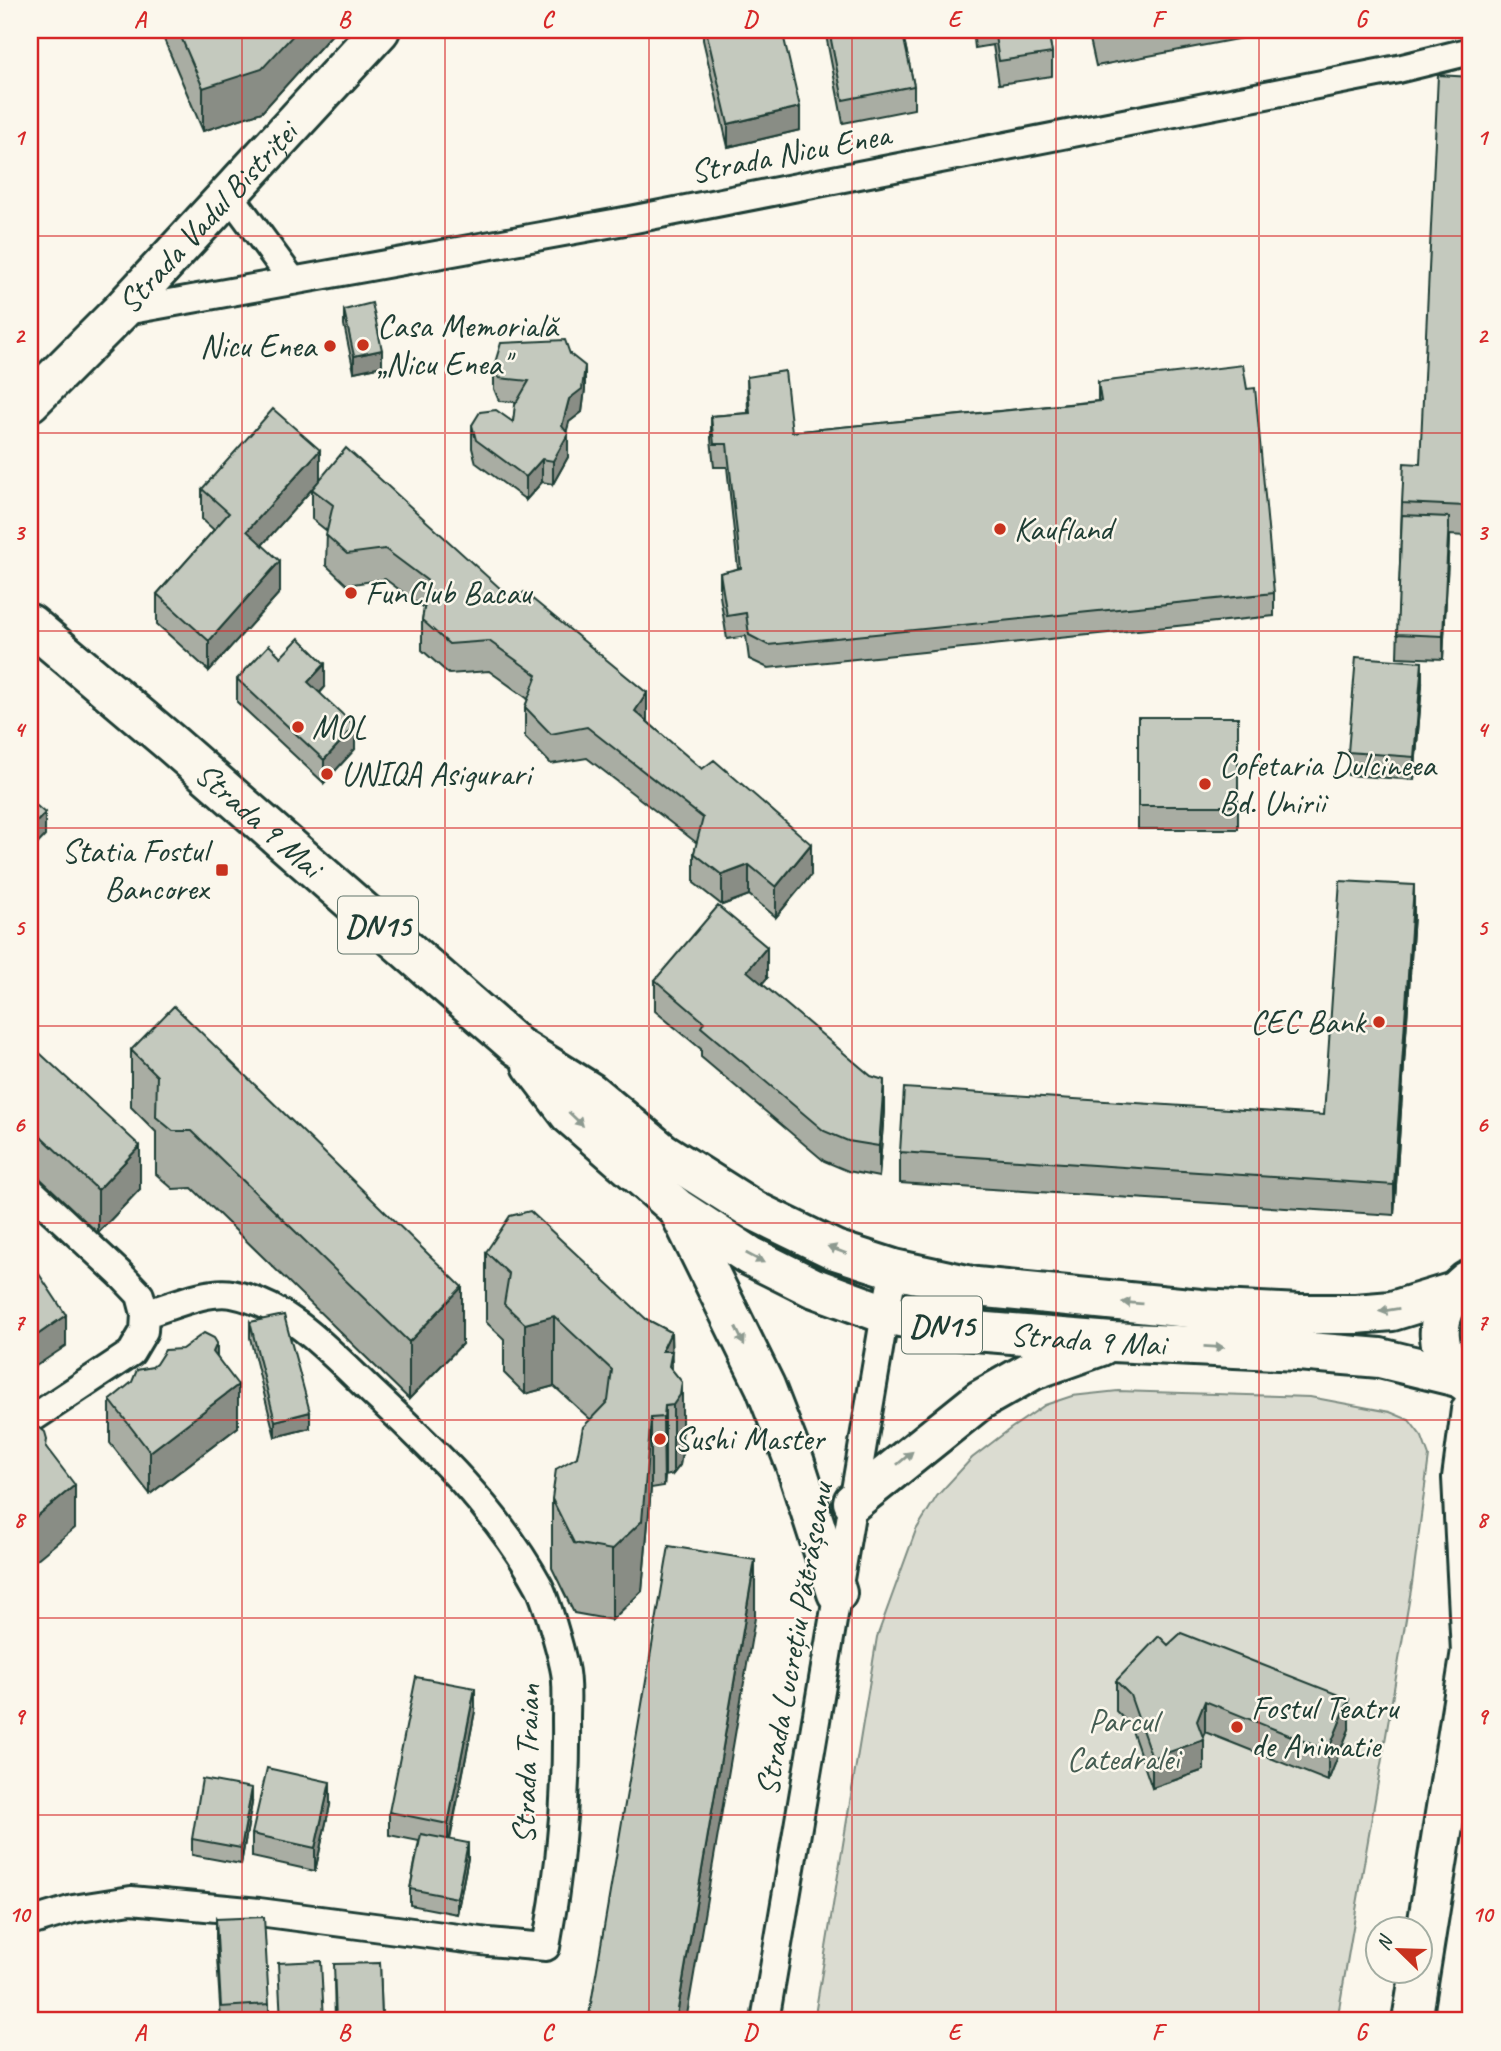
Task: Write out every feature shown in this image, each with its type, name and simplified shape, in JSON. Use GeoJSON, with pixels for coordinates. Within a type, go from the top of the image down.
{"type":"FeatureCollection","features":[{"type":"Feature","properties":{"kind":"main road","name":"Strada Vadul Bistriței"},"geometry":{"type":"LineString","coordinates":[[30,402],[120,312],[380,30]]}},
{"type":"Feature","properties":{"kind":"main road","name":"Strada 9 Mai"},"geometry":{"type":"LineString","coordinates":[[30,624],[172,744],[518,1047],[590,1092],[662,1152],[755,1211],[835,1250],[894,1269],[976,1287],[1188,1308],[1299,1314],[1392,1311],[1467,1281]]}},
{"type":"Feature","properties":{"kind":"main road","name":"Strada 9 Mai"},"geometry":{"type":"LineString","coordinates":[[518,1047],[570,1115],[678,1209],[750,1256],[812,1287],[885,1314],[962,1329],[1112,1342],[1298,1351],[1380,1358],[1467,1391]]}},
{"type":"Feature","properties":{"kind":"main road"},"geometry":{"type":"LineString","coordinates":[[678,1209],[765,1386],[795,1463],[837,1593]]}},
{"type":"Feature","properties":{"kind":"main road"},"geometry":{"type":"LineString","coordinates":[[1412,2021],[1471,1652],[1462,1478],[1467,1391],[1447,1363],[1441,1345],[1440,1326],[1445,1308],[1467,1281]]}},
{"type":"Feature","properties":{"kind":"main road"},"geometry":{"type":"LineString","coordinates":[[853,1502],[980,1399],[1034,1370],[1112,1342]]}},
{"type":"Feature","properties":{"kind":"street","name":"Strada Nicu Enea"},"geometry":{"type":"LineString","coordinates":[[120,312],[722,203],[1386,71],[1471,51]]}},
{"type":"Feature","properties":{"kind":"street"},"geometry":{"type":"LineString","coordinates":[[229,194],[293,281]]}},
{"type":"Feature","properties":{"kind":"street"},"geometry":{"type":"LineString","coordinates":[[30,1190],[120,1273],[140,1295],[145,1314],[144,1331],[131,1353],[30,1420]]}},
{"type":"Feature","properties":{"kind":"street","name":"Strada Lucrețiu Pătrășcanu"},"geometry":{"type":"LineString","coordinates":[[765,2021],[894,1269]]}},
{"type":"Feature","properties":{"kind":"street","name":"Strada Traian"},"geometry":{"type":"LineString","coordinates":[[30,1922],[74,1909],[131,1900],[259,1912],[546,1947],[555,1899],[566,1766],[565,1669],[540,1588],[490,1512],[441,1457],[313,1336],[280,1312],[260,1302],[230,1293],[208,1295],[145,1314]]}},
{"type":"Feature","properties":{"kind":"green space","name":"Parcul Catedralei"},"geometry":{"type":"Polygon","coordinates":[[[1118,1391],[1310,1397],[1390,1412],[1409,1420],[1422,1437],[1429,1456],[1412,1584],[1337,2021],[814,2021],[877,1637],[916,1530],[937,1496],[972,1458],[1010,1429],[1045,1405],[1072,1396],[1118,1391]]]}},
{"type":"Feature","properties":{"kind":"building"},"geometry":{"type":"Polygon","coordinates":[[[178,30],[298,30],[262,69],[203,88],[178,30]]]}},
{"type":"Feature","properties":{"kind":"building"},"geometry":{"type":"Polygon","coordinates":[[[706,30],[782,30],[800,107],[728,124],[706,30]]]}},
{"type":"Feature","properties":{"kind":"building"},"geometry":{"type":"Polygon","coordinates":[[[829,30],[902,30],[914,86],[843,100],[829,30]]]}},
{"type":"Feature","properties":{"kind":"building"},"geometry":{"type":"Polygon","coordinates":[[[994,30],[1048,30],[1052,53],[999,61],[994,30]]]}},
{"type":"Feature","properties":{"kind":"building"},"geometry":{"type":"Polygon","coordinates":[[[1095,30],[1127,30],[1096,36],[1095,30]]]}},
{"type":"Feature","properties":{"kind":"building"},"geometry":{"type":"Polygon","coordinates":[[[1438,75],[1471,77],[1471,380],[1465,506],[1402,503],[1404,463],[1420,464],[1438,75]]]}},
{"type":"Feature","properties":{"kind":"building"},"geometry":{"type":"Polygon","coordinates":[[[372,303],[382,350],[354,356],[344,310],[372,303]]]}},
{"type":"Feature","properties":{"kind":"building"},"geometry":{"type":"Polygon","coordinates":[[[565,340],[570,354],[585,366],[582,389],[569,399],[562,426],[568,434],[553,461],[542,459],[526,477],[476,440],[472,425],[480,412],[496,410],[513,422],[515,405],[529,381],[499,378],[494,366],[501,343],[565,340]]]}},
{"type":"Feature","properties":{"kind":"building","name":"Kaufland"},"geometry":{"type":"Polygon","coordinates":[[[1243,365],[1247,389],[1255,388],[1274,593],[768,645],[749,635],[746,613],[727,616],[720,573],[741,568],[727,444],[714,444],[711,416],[750,413],[747,377],[785,371],[792,432],[1101,401],[1098,382],[1243,365]]]}},
{"type":"Feature","properties":{"kind":"building"},"geometry":{"type":"Polygon","coordinates":[[[273,409],[320,450],[247,531],[280,561],[209,641],[157,594],[229,513],[202,489],[273,409]]]}},
{"type":"Feature","properties":{"kind":"building"},"geometry":{"type":"Polygon","coordinates":[[[346,448],[514,601],[524,592],[647,693],[635,711],[702,769],[714,760],[811,844],[776,887],[749,865],[722,875],[694,853],[703,818],[587,727],[551,734],[525,707],[537,675],[489,641],[449,644],[422,620],[429,582],[385,549],[347,554],[326,535],[333,505],[312,489],[346,448]]]}},
{"type":"Feature","properties":{"kind":"building"},"geometry":{"type":"Polygon","coordinates":[[[1402,515],[1449,517],[1443,636],[1397,634],[1402,515]]]}},
{"type":"Feature","properties":{"kind":"building"},"geometry":{"type":"Polygon","coordinates":[[[299,638],[325,664],[308,682],[355,726],[324,760],[237,679],[269,645],[281,657],[299,638]]]}},
{"type":"Feature","properties":{"kind":"building"},"geometry":{"type":"Polygon","coordinates":[[[1356,657],[1422,662],[1414,757],[1348,752],[1356,657]]]}},
{"type":"Feature","properties":{"kind":"building"},"geometry":{"type":"Polygon","coordinates":[[[1138,717],[1238,717],[1238,806],[1138,806],[1138,717]]]}},
{"type":"Feature","properties":{"kind":"building"},"geometry":{"type":"Polygon","coordinates":[[[30,800],[45,813],[30,829],[30,800]]]}},
{"type":"Feature","properties":{"kind":"building"},"geometry":{"type":"Polygon","coordinates":[[[1340,881],[1414,885],[1394,1185],[900,1152],[904,1088],[1324,1115],[1340,881]]]}},
{"type":"Feature","properties":{"kind":"building"},"geometry":{"type":"Polygon","coordinates":[[[718,906],[767,947],[747,971],[871,1076],[884,1080],[879,1146],[848,1141],[824,1131],[701,1027],[704,1022],[655,980],[718,906]]]}},
{"type":"Feature","properties":{"kind":"building"},"geometry":{"type":"Polygon","coordinates":[[[174,1006],[462,1287],[409,1342],[192,1131],[173,1131],[156,1117],[157,1076],[131,1050],[174,1006]]]}},
{"type":"Feature","properties":{"kind":"building"},"geometry":{"type":"Polygon","coordinates":[[[30,1044],[140,1146],[98,1190],[30,1126],[30,1044]]]}},
{"type":"Feature","properties":{"kind":"building"},"geometry":{"type":"Polygon","coordinates":[[[530,1211],[646,1319],[671,1332],[662,1351],[672,1351],[669,1366],[682,1382],[680,1395],[673,1405],[665,1406],[664,1417],[651,1418],[642,1521],[612,1550],[574,1543],[552,1499],[556,1469],[577,1457],[583,1427],[608,1401],[612,1370],[554,1316],[525,1324],[504,1304],[509,1274],[486,1252],[510,1216],[530,1211]]]}},
{"type":"Feature","properties":{"kind":"building"},"geometry":{"type":"Polygon","coordinates":[[[30,1263],[66,1315],[30,1340],[30,1263]]]}},
{"type":"Feature","properties":{"kind":"building"},"geometry":{"type":"Polygon","coordinates":[[[284,1315],[310,1412],[275,1421],[250,1322],[284,1315]]]}},
{"type":"Feature","properties":{"kind":"building"},"geometry":{"type":"Polygon","coordinates":[[[204,1333],[214,1338],[217,1343],[213,1352],[238,1385],[150,1452],[110,1400],[132,1382],[137,1370],[156,1364],[165,1350],[182,1349],[204,1333]]]}},
{"type":"Feature","properties":{"kind":"building"},"geometry":{"type":"Polygon","coordinates":[[[35,1428],[45,1432],[46,1447],[75,1485],[30,1522],[30,1433],[35,1428]]]}},
{"type":"Feature","properties":{"kind":"building"},"geometry":{"type":"Polygon","coordinates":[[[669,1546],[755,1560],[676,2021],[588,2021],[669,1546]]]}},
{"type":"Feature","properties":{"kind":"building"},"geometry":{"type":"Polygon","coordinates":[[[1181,1633],[1349,1699],[1328,1751],[1205,1701],[1197,1721],[1204,1740],[1152,1758],[1130,1695],[1116,1681],[1159,1636],[1168,1645],[1181,1633]]]}},
{"type":"Feature","properties":{"kind":"building"},"geometry":{"type":"Polygon","coordinates":[[[416,1677],[475,1688],[448,1824],[389,1812],[416,1677]]]}},
{"type":"Feature","properties":{"kind":"building"},"geometry":{"type":"Polygon","coordinates":[[[267,1768],[330,1782],[315,1848],[252,1834],[267,1768]]]}},
{"type":"Feature","properties":{"kind":"building"},"geometry":{"type":"Polygon","coordinates":[[[202,1779],[252,1788],[241,1848],[192,1839],[202,1779]]]}},
{"type":"Feature","properties":{"kind":"building"},"geometry":{"type":"Polygon","coordinates":[[[421,1834],[468,1843],[457,1898],[410,1889],[421,1834]]]}},
{"type":"Feature","properties":{"kind":"building"},"geometry":{"type":"Polygon","coordinates":[[[264,1917],[269,2004],[221,2007],[216,1919],[264,1917]]]}},
{"type":"Feature","properties":{"kind":"building"},"geometry":{"type":"Polygon","coordinates":[[[321,1961],[324,2021],[281,2021],[278,1963],[321,1961]]]}},
{"type":"Feature","properties":{"kind":"building"},"geometry":{"type":"Polygon","coordinates":[[[380,1963],[382,2019],[336,2021],[334,1964],[380,1963]]]}},
{"type":"Feature","properties":{"kind":"place","name":"Casa Memorială „Nicu Enea\""},"geometry":{"type":"Point","coordinates":[363,345]}},
{"type":"Feature","properties":{"kind":"place","name":"Nicu Enea"},"geometry":{"type":"Point","coordinates":[330,346]}},
{"type":"Feature","properties":{"kind":"place","name":"Kaufland"},"geometry":{"type":"Point","coordinates":[1000,529]}},
{"type":"Feature","properties":{"kind":"place","name":"FunClub Bacau"},"geometry":{"type":"Point","coordinates":[351,593]}},
{"type":"Feature","properties":{"kind":"place","name":"MOL"},"geometry":{"type":"Point","coordinates":[298,727]}},
{"type":"Feature","properties":{"kind":"place","name":"UNIQA Asigurari"},"geometry":{"type":"Point","coordinates":[327,774]}},
{"type":"Feature","properties":{"kind":"place","name":"Cofetaria Dulcineea Bd. Unirii"},"geometry":{"type":"Point","coordinates":[1205,784]}},
{"type":"Feature","properties":{"kind":"place","name":"Statia Fostul Bancorex"},"geometry":{"type":"Point","coordinates":[222,870]}},
{"type":"Feature","properties":{"kind":"place","name":"CEC Bank"},"geometry":{"type":"Point","coordinates":[1379,1022]}},
{"type":"Feature","properties":{"kind":"place","name":"Sushi Master"},"geometry":{"type":"Point","coordinates":[660,1439]}},
{"type":"Feature","properties":{"kind":"place","name":"Fostul Teatru de Animatie"},"geometry":{"type":"Point","coordinates":[1237,1727]}}]}
